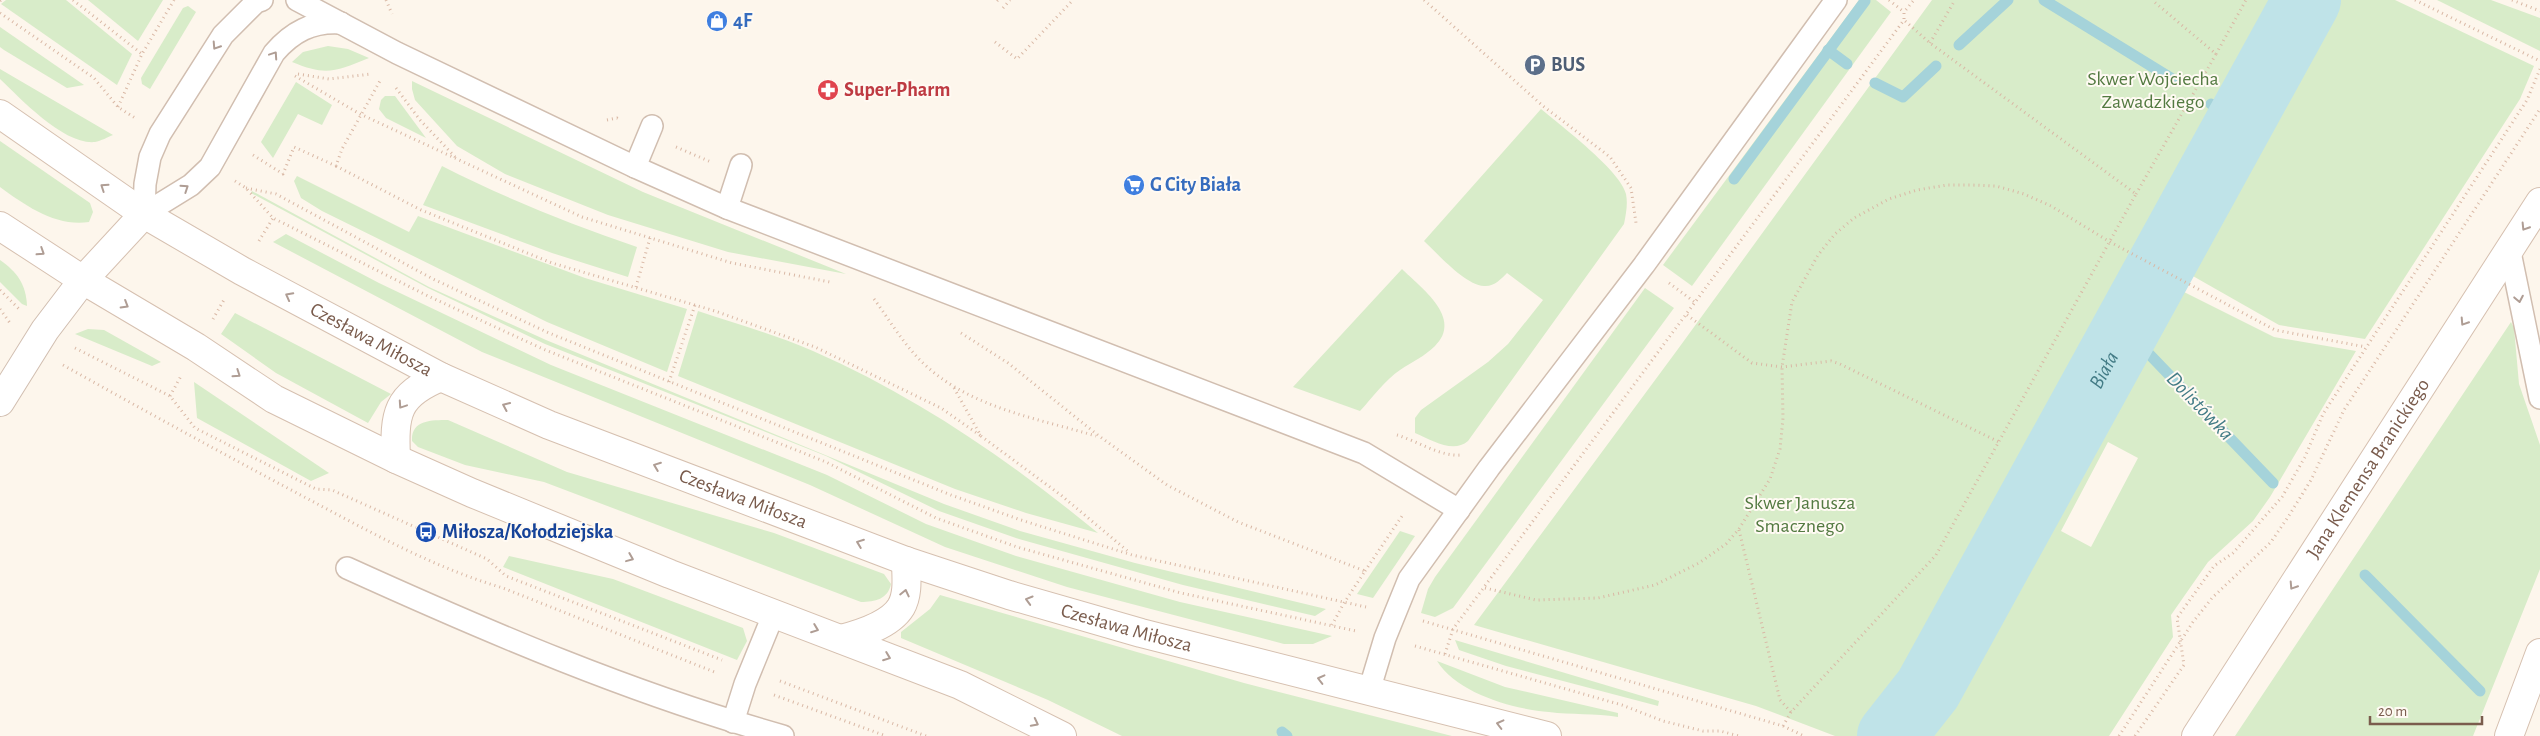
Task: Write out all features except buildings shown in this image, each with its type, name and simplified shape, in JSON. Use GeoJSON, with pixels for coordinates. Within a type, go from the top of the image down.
{"type":"FeatureCollection","features":[{"type":"Feature","properties":{"kind":"main road","name":"Czesława Miłosza"},"geometry":{"type":"LineString","coordinates":[[0,114],[144,214],[242,270],[440,376],[549,425],[906,561],[1009,594],[1131,630],[1548,736]]}},
{"type":"Feature","properties":{"kind":"main road","name":"Jana Klemensa Branickiego"},"geometry":{"type":"LineString","coordinates":[[2196,736],[2510,252],[2540,202]]}},
{"type":"Feature","properties":{"kind":"main road"},"geometry":{"type":"LineString","coordinates":[[0,402],[44,330],[83,280],[144,214]]}},
{"type":"Feature","properties":{"kind":"main road"},"geometry":{"type":"LineString","coordinates":[[0,226],[83,280],[196,347],[274,399],[396,459],[562,530],[960,685],[1062,736]]}},
{"type":"Feature","properties":{"kind":"main road"},"geometry":{"type":"LineString","coordinates":[[396,459],[395,425],[398,410],[420,385],[440,376]]}},
{"type":"Feature","properties":{"kind":"main road"},"geometry":{"type":"LineString","coordinates":[[841,639],[867,632],[901,607],[907,588],[906,561]]}},
{"type":"Feature","properties":{"kind":"main road"},"geometry":{"type":"LineString","coordinates":[[2509,736],[2540,653]]}},
{"type":"Feature","properties":{"kind":"lane"},"geometry":{"type":"LineString","coordinates":[[144,214],[145,184],[150,157],[160,134],[223,34],[256,2],[262,0]]}},
{"type":"Feature","properties":{"kind":"lane"},"geometry":{"type":"LineString","coordinates":[[297,0],[344,23],[397,53],[634,167],[727,208],[1364,453],[1459,510]]}},
{"type":"Feature","properties":{"kind":"lane"},"geometry":{"type":"LineString","coordinates":[[1369,691],[1385,638],[1409,579],[1644,265],[1836,0]]}},
{"type":"Feature","properties":{"kind":"lane"},"geometry":{"type":"LineString","coordinates":[[144,214],[190,185],[210,167],[274,53],[284,42],[298,31],[309,26],[325,22],[344,23]]}},
{"type":"Feature","properties":{"kind":"lane"},"geometry":{"type":"LineString","coordinates":[[634,167],[652,126]]}},
{"type":"Feature","properties":{"kind":"lane"},"geometry":{"type":"LineString","coordinates":[[727,208],[741,165]]}},
{"type":"Feature","properties":{"kind":"lane"},"geometry":{"type":"LineString","coordinates":[[2510,252],[2540,398]]}},
{"type":"Feature","properties":{"kind":"lane"},"geometry":{"type":"LineString","coordinates":[[347,568],[466,622],[733,722],[783,736]]}},
{"type":"Feature","properties":{"kind":"lane"},"geometry":{"type":"LineString","coordinates":[[733,722],[748,677],[774,613]]}},
{"type":"Feature","properties":{"kind":"path"},"geometry":{"type":"LineString","coordinates":[[73,0],[142,54]]}},
{"type":"Feature","properties":{"kind":"path"},"geometry":{"type":"LineString","coordinates":[[0,13],[94,78],[118,107],[142,54],[174,0]]}},
{"type":"Feature","properties":{"kind":"path"},"geometry":{"type":"LineString","coordinates":[[1003,8],[1010,0]]}},
{"type":"Feature","properties":{"kind":"path"},"geometry":{"type":"LineString","coordinates":[[996,42],[1017,59],[1073,0]]}},
{"type":"Feature","properties":{"kind":"path"},"geometry":{"type":"LineString","coordinates":[[1424,0],[1543,106],[1610,157]]}},
{"type":"Feature","properties":{"kind":"path"},"geometry":{"type":"LineString","coordinates":[[1889,0],[1904,12]]}},
{"type":"Feature","properties":{"kind":"path"},"geometry":{"type":"LineString","coordinates":[[1445,654],[1453,629],[1904,20],[1904,12],[1914,0]]}},
{"type":"Feature","properties":{"kind":"path"},"geometry":{"type":"LineString","coordinates":[[1930,43],[1956,0]]}},
{"type":"Feature","properties":{"kind":"path"},"geometry":{"type":"LineString","coordinates":[[2152,0],[2216,54]]}},
{"type":"Feature","properties":{"kind":"path"},"geometry":{"type":"LineString","coordinates":[[1783,726],[1791,712],[1936,555],[2246,0]]}},
{"type":"Feature","properties":{"kind":"path"},"geometry":{"type":"LineString","coordinates":[[2415,0],[2540,61]]}},
{"type":"Feature","properties":{"kind":"path"},"geometry":{"type":"LineString","coordinates":[[2512,0],[2540,11]]}},
{"type":"Feature","properties":{"kind":"path"},"geometry":{"type":"LineString","coordinates":[[1904,20],[1930,43],[2136,194]]}},
{"type":"Feature","properties":{"kind":"path"},"geometry":{"type":"LineString","coordinates":[[336,166],[360,114],[397,53]]}},
{"type":"Feature","properties":{"kind":"path"},"geometry":{"type":"LineString","coordinates":[[2135,736],[2184,665],[2176,618],[2214,566],[2233,553],[2282,497],[2305,457],[2323,414],[2527,100],[2540,69]]}},
{"type":"Feature","properties":{"kind":"path"},"geometry":{"type":"LineString","coordinates":[[385,72],[329,79],[290,72],[360,114],[582,217],[732,263],[831,283]]}},
{"type":"Feature","properties":{"kind":"path"},"geometry":{"type":"LineString","coordinates":[[385,72],[420,120],[458,160]]}},
{"type":"Feature","properties":{"kind":"path"},"geometry":{"type":"LineString","coordinates":[[2118,736],[2180,642],[2212,598],[2271,542],[2290,514],[2311,480],[2344,410],[2540,109]]}},
{"type":"Feature","properties":{"kind":"path"},"geometry":{"type":"LineString","coordinates":[[249,152],[282,174],[294,147],[336,166],[421,210],[474,233],[552,262],[695,305],[815,347],[941,408],[1062,496],[1132,555]]}},
{"type":"Feature","properties":{"kind":"path"},"geometry":{"type":"LineString","coordinates":[[1485,588],[1536,600],[1598,598],[1655,585],[1699,563],[1726,544],[1739,529],[1770,479],[1780,450],[1783,418],[1782,367],[1792,302],[1818,254],[1835,234],[1854,218],[1889,199],[1917,190],[1947,185],[1996,186],[2024,194],[2051,206],[2110,242],[2276,330],[2366,347]]}},
{"type":"Feature","properties":{"kind":"path"},"geometry":{"type":"LineString","coordinates":[[1739,736],[1720,731],[1703,732],[1663,721],[1622,705],[1385,638],[1181,593],[1016,547],[936,518],[826,462],[526,341],[428,296],[273,218],[246,188],[276,194],[433,279],[549,333],[951,495],[1021,520],[1132,555],[1395,613],[1783,726],[1804,736]]}},
{"type":"Feature","properties":{"kind":"path"},"geometry":{"type":"LineString","coordinates":[[170,396],[196,347],[273,218]]}},
{"type":"Feature","properties":{"kind":"path"},"geometry":{"type":"LineString","coordinates":[[636,287],[650,238]]}},
{"type":"Feature","properties":{"kind":"path"},"geometry":{"type":"LineString","coordinates":[[877,266],[867,289],[919,360],[954,388],[996,406],[1099,436]]}},
{"type":"Feature","properties":{"kind":"path"},"geometry":{"type":"LineString","coordinates":[[0,290],[21,311]]}},
{"type":"Feature","properties":{"kind":"path"},"geometry":{"type":"LineString","coordinates":[[668,382],[695,305]]}},
{"type":"Feature","properties":{"kind":"path"},"geometry":{"type":"LineString","coordinates":[[1687,314],[1752,363],[1782,367],[1831,362],[1840,364],[1999,442]]}},
{"type":"Feature","properties":{"kind":"path"},"geometry":{"type":"LineString","coordinates":[[960,332],[1008,363],[1099,436],[1168,485],[1238,522],[1365,571]]}},
{"type":"Feature","properties":{"kind":"path"},"geometry":{"type":"LineString","coordinates":[[67,344],[170,396],[195,428],[316,488],[332,490],[488,559],[506,576],[886,736]]}},
{"type":"Feature","properties":{"kind":"path"},"geometry":{"type":"LineString","coordinates":[[56,361],[195,439],[394,544],[476,579],[748,677],[926,736]]}},
{"type":"Feature","properties":{"kind":"path"},"geometry":{"type":"LineString","coordinates":[[954,388],[981,436]]}},
{"type":"Feature","properties":{"kind":"path"},"geometry":{"type":"LineString","coordinates":[[1387,433],[1415,440],[1451,456],[1464,455]]}},
{"type":"Feature","properties":{"kind":"path"},"geometry":{"type":"LineString","coordinates":[[1332,625],[1344,602],[1422,487]]}},
{"type":"Feature","properties":{"kind":"path"},"geometry":{"type":"LineString","coordinates":[[1739,529],[1780,700],[1791,712]]}},
{"type":"Feature","properties":{"kind":"green space"},"geometry":{"type":"Polygon","coordinates":[[[6,0],[66,0],[132,54],[117,85],[1,4],[6,0]]]}},
{"type":"Feature","properties":{"kind":"green space"},"geometry":{"type":"Polygon","coordinates":[[[88,0],[163,0],[138,41],[88,0]]]}},
{"type":"Feature","properties":{"kind":"green space"},"geometry":{"type":"Polygon","coordinates":[[[1859,0],[1876,0],[1891,12],[1692,286],[1663,265],[1859,0]]]}},
{"type":"Feature","properties":{"kind":"green space","name":"Skwer Janusza Smacznego"},"geometry":{"type":"Polygon","coordinates":[[[1932,0],[2307,0],[1928,689],[1891,736],[1835,736],[1756,706],[1474,625],[1678,349],[1932,0]]]}},
{"type":"Feature","properties":{"kind":"green space"},"geometry":{"type":"Polygon","coordinates":[[[2326,0],[2395,0],[2534,66],[2520,99],[2365,339],[2279,325],[2177,267],[2326,0]]]}},
{"type":"Feature","properties":{"kind":"green space"},"geometry":{"type":"Polygon","coordinates":[[[2437,0],[2491,0],[2540,18],[2540,51],[2437,0]]]}},
{"type":"Feature","properties":{"kind":"green space"},"geometry":{"type":"Polygon","coordinates":[[[188,6],[196,12],[150,89],[142,84],[141,78],[183,8],[188,6]]]}},
{"type":"Feature","properties":{"kind":"green space"},"geometry":{"type":"Polygon","coordinates":[[[0,27],[84,85],[67,88],[4,50],[0,47],[0,27]]]}},
{"type":"Feature","properties":{"kind":"green space"},"geometry":{"type":"Polygon","coordinates":[[[328,46],[348,49],[369,58],[339,69],[322,71],[292,62],[303,52],[328,46]]]}},
{"type":"Feature","properties":{"kind":"green space"},"geometry":{"type":"Polygon","coordinates":[[[0,69],[113,135],[95,142],[83,141],[57,129],[44,120],[0,79],[0,69]]]}},
{"type":"Feature","properties":{"kind":"green space"},"geometry":{"type":"Polygon","coordinates":[[[412,81],[643,192],[846,274],[728,252],[608,215],[505,174],[457,146],[415,100],[412,81]]]}},
{"type":"Feature","properties":{"kind":"green space"},"geometry":{"type":"Polygon","coordinates":[[[296,82],[332,105],[322,125],[298,114],[273,158],[261,142],[296,82]]]}},
{"type":"Feature","properties":{"kind":"green space"},"geometry":{"type":"Polygon","coordinates":[[[385,96],[395,96],[426,138],[386,118],[379,109],[381,100],[385,96]]]}},
{"type":"Feature","properties":{"kind":"green space"},"geometry":{"type":"Polygon","coordinates":[[[1541,109],[1602,161],[1622,184],[1627,202],[1624,224],[1468,441],[1456,446],[1435,442],[1415,433],[1415,418],[1421,410],[1488,362],[1508,344],[1543,300],[1507,273],[1491,285],[1477,284],[1460,275],[1424,241],[1541,109]]]}},
{"type":"Feature","properties":{"kind":"green space"},"geometry":{"type":"Polygon","coordinates":[[[0,141],[90,203],[93,212],[89,222],[77,223],[53,218],[31,208],[0,187],[0,141]]]}},
{"type":"Feature","properties":{"kind":"green space"},"geometry":{"type":"Polygon","coordinates":[[[442,166],[538,210],[637,247],[628,277],[552,253],[423,205],[442,166]]]}},
{"type":"Feature","properties":{"kind":"green space"},"geometry":{"type":"Polygon","coordinates":[[[297,176],[409,232],[418,216],[585,278],[687,309],[667,372],[547,322],[322,211],[301,198],[294,181],[297,176]]]}},
{"type":"Feature","properties":{"kind":"green space"},"geometry":{"type":"Polygon","coordinates":[[[252,191],[429,287],[546,340],[944,504],[1020,531],[1135,563],[1326,609],[1315,616],[1183,585],[1019,539],[939,511],[826,456],[545,344],[428,288],[251,193],[252,191]]]}},
{"type":"Feature","properties":{"kind":"green space"},"geometry":{"type":"Polygon","coordinates":[[[286,234],[379,283],[551,365],[827,475],[926,524],[1016,556],[1180,602],[1332,636],[1313,644],[1284,644],[1067,587],[945,547],[810,485],[482,352],[273,242],[286,234]]]}},
{"type":"Feature","properties":{"kind":"green space"},"geometry":{"type":"Polygon","coordinates":[[[0,260],[20,279],[25,291],[27,306],[22,304],[0,282],[0,260]]]}},
{"type":"Feature","properties":{"kind":"green space"},"geometry":{"type":"Polygon","coordinates":[[[1402,269],[1428,294],[1442,314],[1445,325],[1443,335],[1435,346],[1395,374],[1360,411],[1293,387],[1402,269]]]}},
{"type":"Feature","properties":{"kind":"green space"},"geometry":{"type":"Polygon","coordinates":[[[2164,282],[2274,337],[2356,351],[2270,497],[2253,521],[2208,562],[2171,615],[2173,637],[2109,736],[1910,736],[1979,628],[2164,282]],[[2108,442],[2061,531],[2091,547],[2138,458],[2108,442]]]}},
{"type":"Feature","properties":{"kind":"green space"},"geometry":{"type":"Polygon","coordinates":[[[1645,288],[1674,308],[1453,608],[1435,617],[1421,613],[1428,589],[1435,577],[1645,288]]]}},
{"type":"Feature","properties":{"kind":"green space"},"geometry":{"type":"Polygon","coordinates":[[[698,311],[799,345],[852,369],[889,389],[962,432],[997,456],[1098,533],[1026,513],[955,489],[678,376],[698,311]]]}},
{"type":"Feature","properties":{"kind":"green space"},"geometry":{"type":"Polygon","coordinates":[[[235,313],[391,394],[381,402],[368,423],[276,373],[221,334],[235,313]]]}},
{"type":"Feature","properties":{"kind":"green space"},"geometry":{"type":"Polygon","coordinates":[[[2511,322],[2514,328],[2519,384],[2540,445],[2540,569],[2473,736],[2235,736],[2511,322]]]}},
{"type":"Feature","properties":{"kind":"green space"},"geometry":{"type":"Polygon","coordinates":[[[88,329],[104,330],[161,362],[152,366],[75,334],[88,329]]]}},
{"type":"Feature","properties":{"kind":"green space"},"geometry":{"type":"Polygon","coordinates":[[[194,382],[329,473],[311,481],[197,418],[194,382]]]}},
{"type":"Feature","properties":{"kind":"green space"},"geometry":{"type":"Polygon","coordinates":[[[435,420],[448,420],[567,472],[774,533],[884,574],[891,584],[887,593],[880,599],[861,602],[544,482],[465,465],[418,447],[412,441],[413,434],[418,425],[435,420]]]}},
{"type":"Feature","properties":{"kind":"green space"},"geometry":{"type":"Polygon","coordinates":[[[1400,531],[1415,536],[1373,598],[1357,594],[1400,531]]]}},
{"type":"Feature","properties":{"kind":"green space"},"geometry":{"type":"Polygon","coordinates":[[[509,556],[613,579],[743,628],[747,641],[737,660],[503,567],[509,556]]]}},
{"type":"Feature","properties":{"kind":"green space"},"geometry":{"type":"Polygon","coordinates":[[[940,595],[1244,683],[1452,736],[1122,736],[1048,700],[901,638],[901,632],[930,609],[940,595]]]}},
{"type":"Feature","properties":{"kind":"green space"},"geometry":{"type":"Polygon","coordinates":[[[1455,640],[1659,701],[1658,706],[1506,666],[1459,650],[1455,640]]]}},
{"type":"Feature","properties":{"kind":"green space"},"geometry":{"type":"Polygon","coordinates":[[[1437,661],[1505,687],[1618,713],[1618,717],[1557,713],[1503,703],[1471,690],[1458,682],[1437,661]]]}},
{"type":"Feature","properties":{"kind":"waterway"},"geometry":{"type":"LineString","coordinates":[[1959,45],[2008,0]]}},
{"type":"Feature","properties":{"kind":"waterway"},"geometry":{"type":"LineString","coordinates":[[2044,0],[2174,80]]}},
{"type":"Feature","properties":{"kind":"waterway","name":"Biała"},"geometry":{"type":"LineString","coordinates":[[1891,736],[1928,689],[2307,0]]}},
{"type":"Feature","properties":{"kind":"waterway"},"geometry":{"type":"LineString","coordinates":[[1734,179],[1865,1]]}},
{"type":"Feature","properties":{"kind":"waterway"},"geometry":{"type":"LineString","coordinates":[[1828,50],[1847,64]]}},
{"type":"Feature","properties":{"kind":"waterway"},"geometry":{"type":"LineString","coordinates":[[1875,83],[1903,97],[1936,66]]}},
{"type":"Feature","properties":{"kind":"waterway"},"geometry":{"type":"LineString","coordinates":[[2211,104],[2240,121]]}},
{"type":"Feature","properties":{"kind":"waterway","name":"Dolistówka"},"geometry":{"type":"LineString","coordinates":[[2126,330],[2273,483]]}},
{"type":"Feature","properties":{"kind":"waterway","name":"Dolistówka"},"geometry":{"type":"LineString","coordinates":[[2365,575],[2480,691]]}},
{"type":"Feature","properties":{"kind":"waterway"},"geometry":{"type":"LineString","coordinates":[[1282,732],[1287,736]]}},
{"type":"Feature","properties":{"kind":"place","name":"4F"},"geometry":{"type":"Point","coordinates":[717,21]}},
{"type":"Feature","properties":{"kind":"place","name":"BUS"},"geometry":{"type":"Point","coordinates":[1535,65]}},
{"type":"Feature","properties":{"kind":"place","name":"Super-Pharm"},"geometry":{"type":"Point","coordinates":[828,90]}},
{"type":"Feature","properties":{"kind":"place","name":"G City Biała"},"geometry":{"type":"Point","coordinates":[1134,185]}},
{"type":"Feature","properties":{"kind":"place","name":"Miłosza/Kołodziejska"},"geometry":{"type":"Point","coordinates":[426,532]}},
{"type":"Feature","properties":{"kind":"park label","name":"Skwer Wojciecha Zawadzkiego"},"geometry":{"type":"Point","coordinates":[2153,90]}}]}
